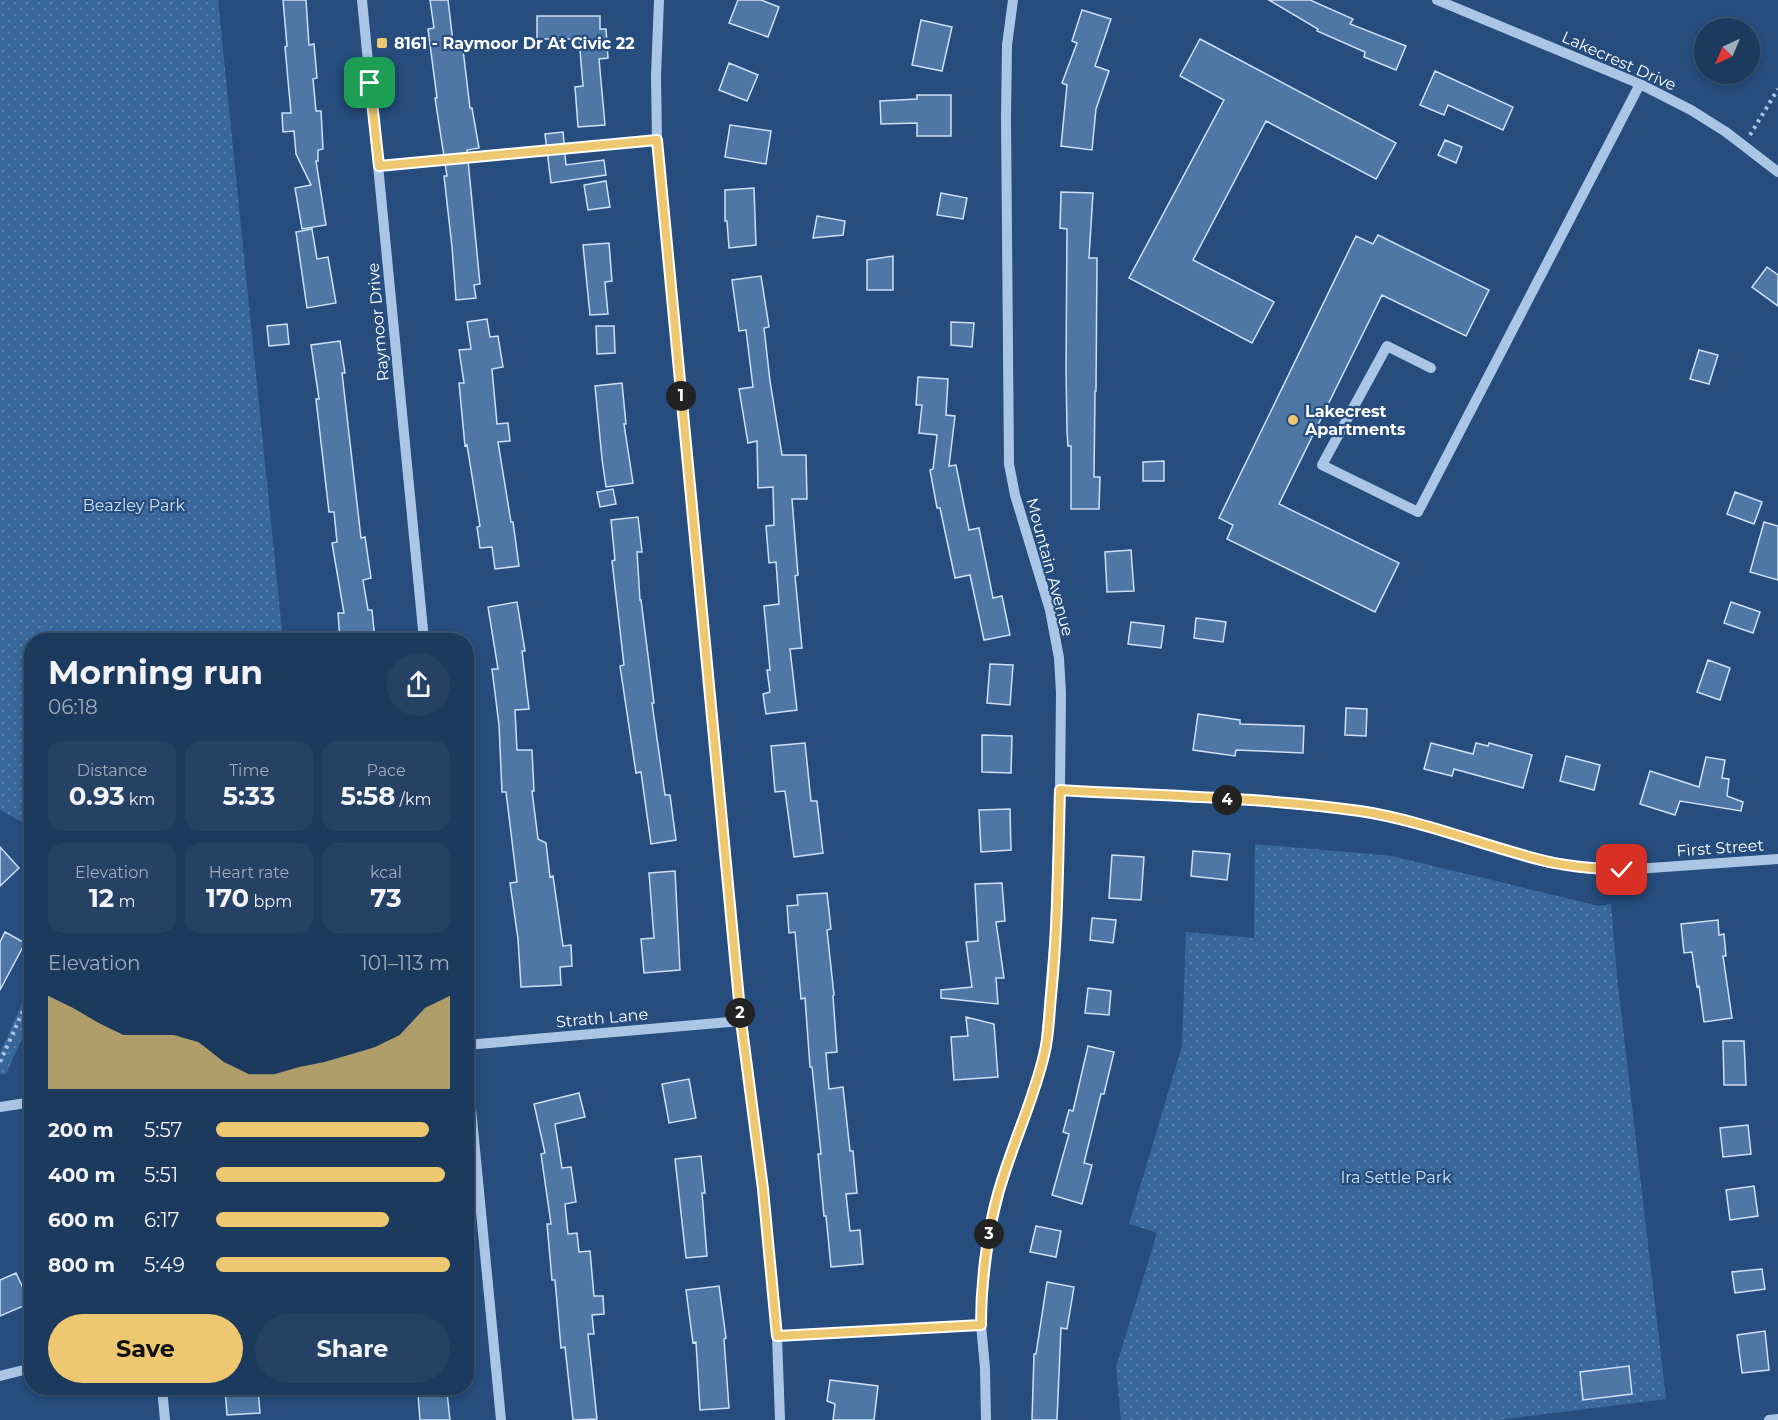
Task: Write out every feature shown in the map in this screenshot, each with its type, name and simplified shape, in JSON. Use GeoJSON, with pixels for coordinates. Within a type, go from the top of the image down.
{"type":"FeatureCollection","features":[{"type":"Feature","properties":{"kind":"street","name":"Raymoor Drive"},"geometry":{"type":"LineString","coordinates":[[362,0],[423,633]]}},
{"type":"Feature","properties":{"kind":"street"},"geometry":{"type":"LineString","coordinates":[[659,0],[656,76],[657,140],[741,1021],[763,1189],[777,1336],[780,1420]]}},
{"type":"Feature","properties":{"kind":"street","name":"Mountain Avenue"},"geometry":{"type":"LineString","coordinates":[[986,1420],[981,1307],[990,1233],[999,1193],[1045,1053],[1055,934],[1060,790],[1059,658],[1050,610],[1015,495],[1009,464],[1006,118],[1007,45],[1013,0]]}},
{"type":"Feature","properties":{"kind":"street","name":"Lakecrest Drive"},"geometry":{"type":"LineString","coordinates":[[1437,0],[1640,84],[1691,110],[1778,172]]}},
{"type":"Feature","properties":{"kind":"street"},"geometry":{"type":"LineString","coordinates":[[1431,368],[1387,346],[1322,465],[1418,512],[1640,84]]}},
{"type":"Feature","properties":{"kind":"street","name":"First Street"},"geometry":{"type":"LineString","coordinates":[[1060,790],[1262,801],[1362,811],[1410,822],[1542,860],[1584,868],[1622,870],[1778,859]]}},
{"type":"Feature","properties":{"kind":"street"},"geometry":{"type":"LineString","coordinates":[[1778,859],[1778,867]]}},
{"type":"Feature","properties":{"kind":"street","name":"Strath Lane"},"geometry":{"type":"LineString","coordinates":[[474,1044],[741,1021]]}},
{"type":"Feature","properties":{"kind":"street"},"geometry":{"type":"LineString","coordinates":[[0,1107],[24,1103]]}},
{"type":"Feature","properties":{"kind":"street"},"geometry":{"type":"LineString","coordinates":[[474,1139],[501,1420]]}},
{"type":"Feature","properties":{"kind":"street"},"geometry":{"type":"LineString","coordinates":[[0,1376],[24,1370]]}},
{"type":"Feature","properties":{"kind":"street"},"geometry":{"type":"LineString","coordinates":[[163,1395],[165,1420]]}},
{"type":"Feature","properties":{"kind":"street"},"geometry":{"type":"LineString","coordinates":[[1769,1420],[1778,1419]]}},
{"type":"Feature","properties":{"kind":"path"},"geometry":{"type":"LineString","coordinates":[[1743,145],[1778,89]]}},
{"type":"Feature","properties":{"kind":"path"},"geometry":{"type":"LineString","coordinates":[[379,166],[657,140]]}},
{"type":"Feature","properties":{"kind":"path"},"geometry":{"type":"LineString","coordinates":[[0,1062],[24,1009]]}},
{"type":"Feature","properties":{"kind":"path"},"geometry":{"type":"LineString","coordinates":[[777,1336],[981,1325]]}},
{"type":"Feature","properties":{"kind":"green space","name":"Beazley Park"},"geometry":{"type":"Polygon","coordinates":[[[0,0],[218,0],[282,633],[24,633],[24,823],[0,810],[0,0]]]}},
{"type":"Feature","properties":{"kind":"green space","name":"Ira Settle Park"},"geometry":{"type":"Polygon","coordinates":[[[1255,844],[1392,856],[1599,906],[1611,904],[1617,976],[1666,1399],[1497,1420],[1121,1420],[1116,1367],[1157,1233],[1129,1224],[1182,1046],[1186,932],[1254,938],[1255,844]]]}},
{"type":"Feature","properties":{"kind":"green space"},"geometry":{"type":"Polygon","coordinates":[[[24,999],[24,1034],[6,1074],[0,1074],[0,1053],[24,999]]]}},
{"type":"Feature","properties":{"kind":"building"},"geometry":{"type":"Polygon","coordinates":[[[283,0],[306,0],[309,45],[314,44],[317,78],[313,79],[316,111],[321,111],[323,149],[318,150],[318,161],[316,161],[326,225],[302,229],[295,188],[311,185],[296,154],[294,131],[283,132],[282,113],[291,113],[283,0]]]}},
{"type":"Feature","properties":{"kind":"building"},"geometry":{"type":"Polygon","coordinates":[[[430,0],[448,0],[453,42],[462,41],[470,108],[472,108],[479,148],[467,150],[480,284],[474,285],[476,298],[456,300],[444,176],[447,176],[435,98],[437,98],[428,29],[434,28],[430,0]]]}},
{"type":"Feature","properties":{"kind":"building"},"geometry":{"type":"Polygon","coordinates":[[[738,0],[761,0],[779,7],[768,37],[729,23],[738,0]]]}},
{"type":"Feature","properties":{"kind":"building"},"geometry":{"type":"Polygon","coordinates":[[[1269,0],[1310,0],[1353,19],[1350,24],[1406,46],[1396,70],[1364,57],[1365,52],[1317,31],[1318,29],[1269,0]]]}},
{"type":"Feature","properties":{"kind":"building"},"geometry":{"type":"Polygon","coordinates":[[[1082,10],[1111,19],[1095,66],[1109,71],[1096,109],[1092,150],[1061,146],[1067,85],[1062,83],[1077,43],[1072,41],[1082,10]]]}},
{"type":"Feature","properties":{"kind":"building"},"geometry":{"type":"Polygon","coordinates":[[[537,16],[600,16],[600,29],[606,29],[608,58],[599,59],[605,125],[578,127],[575,87],[583,86],[579,39],[537,39],[537,16]]]}},
{"type":"Feature","properties":{"kind":"building"},"geometry":{"type":"Polygon","coordinates":[[[921,20],[952,27],[942,71],[912,65],[921,20]]]}},
{"type":"Feature","properties":{"kind":"building"},"geometry":{"type":"Polygon","coordinates":[[[1200,39],[1396,143],[1376,179],[1266,121],[1193,260],[1274,302],[1252,343],[1129,278],[1224,100],[1180,76],[1200,39]]]}},
{"type":"Feature","properties":{"kind":"building"},"geometry":{"type":"Polygon","coordinates":[[[729,63],[758,75],[747,101],[719,90],[729,63]]]}},
{"type":"Feature","properties":{"kind":"building"},"geometry":{"type":"Polygon","coordinates":[[[1435,71],[1513,107],[1503,130],[1448,105],[1444,115],[1420,105],[1435,71]]]}},
{"type":"Feature","properties":{"kind":"building"},"geometry":{"type":"Polygon","coordinates":[[[917,95],[951,95],[951,136],[917,136],[917,123],[881,124],[880,101],[917,99],[917,95]]]}},
{"type":"Feature","properties":{"kind":"building"},"geometry":{"type":"Polygon","coordinates":[[[730,125],[771,131],[766,164],[725,157],[730,125]]]}},
{"type":"Feature","properties":{"kind":"building"},"geometry":{"type":"Polygon","coordinates":[[[563,132],[566,165],[604,160],[606,175],[551,183],[545,134],[563,132]]]}},
{"type":"Feature","properties":{"kind":"building"},"geometry":{"type":"Polygon","coordinates":[[[1445,140],[1462,147],[1456,163],[1438,155],[1445,140]]]}},
{"type":"Feature","properties":{"kind":"building"},"geometry":{"type":"Polygon","coordinates":[[[606,181],[610,207],[588,210],[584,185],[606,181]]]}},
{"type":"Feature","properties":{"kind":"building"},"geometry":{"type":"Polygon","coordinates":[[[754,188],[756,245],[729,248],[727,221],[725,221],[725,190],[754,188]]]}},
{"type":"Feature","properties":{"kind":"building"},"geometry":{"type":"Polygon","coordinates":[[[1061,192],[1093,193],[1089,258],[1097,258],[1094,477],[1100,477],[1099,509],[1071,509],[1071,446],[1068,446],[1067,432],[1066,369],[1067,229],[1060,228],[1061,192]]]}},
{"type":"Feature","properties":{"kind":"building"},"geometry":{"type":"Polygon","coordinates":[[[941,193],[967,198],[963,219],[937,215],[941,193]]]}},
{"type":"Feature","properties":{"kind":"building"},"geometry":{"type":"Polygon","coordinates":[[[817,216],[845,221],[843,235],[813,238],[817,216]]]}},
{"type":"Feature","properties":{"kind":"building"},"geometry":{"type":"Polygon","coordinates":[[[312,229],[317,259],[328,257],[336,303],[307,308],[296,232],[312,229]]]}},
{"type":"Feature","properties":{"kind":"building","name":"Lakecrest Apartments"},"geometry":{"type":"Polygon","coordinates":[[[1378,235],[1489,290],[1466,336],[1382,295],[1279,504],[1399,563],[1375,612],[1227,539],[1233,525],[1219,518],[1356,236],[1373,244],[1378,235]]]}},
{"type":"Feature","properties":{"kind":"building"},"geometry":{"type":"Polygon","coordinates":[[[609,243],[612,281],[605,282],[608,314],[590,315],[583,245],[609,243]]]}},
{"type":"Feature","properties":{"kind":"building"},"geometry":{"type":"Polygon","coordinates":[[[893,256],[893,290],[867,290],[867,260],[893,256]]]}},
{"type":"Feature","properties":{"kind":"building"},"geometry":{"type":"Polygon","coordinates":[[[1767,267],[1778,275],[1778,306],[1752,287],[1767,267]]]}},
{"type":"Feature","properties":{"kind":"building"},"geometry":{"type":"Polygon","coordinates":[[[761,276],[769,327],[764,328],[770,381],[782,455],[806,455],[807,499],[792,499],[798,575],[795,576],[802,648],[790,649],[797,710],[766,714],[763,694],[770,692],[767,670],[770,670],[764,606],[779,604],[776,562],[769,563],[766,526],[774,525],[773,487],[758,488],[757,441],[748,443],[739,389],[753,387],[746,330],[739,331],[732,280],[761,276]]]}},
{"type":"Feature","properties":{"kind":"building"},"geometry":{"type":"Polygon","coordinates":[[[487,319],[490,337],[498,336],[503,367],[492,369],[497,424],[508,423],[510,441],[498,442],[519,566],[495,569],[492,547],[480,548],[477,527],[480,526],[467,445],[465,446],[459,383],[464,383],[459,350],[471,349],[467,322],[487,319]]]}},
{"type":"Feature","properties":{"kind":"building"},"geometry":{"type":"Polygon","coordinates":[[[951,322],[974,323],[972,347],[951,345],[951,322]]]}},
{"type":"Feature","properties":{"kind":"building"},"geometry":{"type":"Polygon","coordinates":[[[287,324],[289,344],[269,346],[267,326],[287,324]]]}},
{"type":"Feature","properties":{"kind":"building"},"geometry":{"type":"Polygon","coordinates":[[[596,326],[614,326],[615,353],[597,354],[596,326]]]}},
{"type":"Feature","properties":{"kind":"building"},"geometry":{"type":"Polygon","coordinates":[[[340,341],[361,538],[365,537],[371,578],[363,580],[368,610],[372,610],[374,633],[339,633],[338,613],[344,613],[332,543],[337,542],[334,512],[329,512],[316,399],[319,399],[311,345],[340,341]]]}},
{"type":"Feature","properties":{"kind":"building"},"geometry":{"type":"Polygon","coordinates":[[[1699,350],[1718,355],[1709,384],[1690,379],[1699,350]]]}},
{"type":"Feature","properties":{"kind":"building"},"geometry":{"type":"Polygon","coordinates":[[[918,377],[948,379],[946,415],[955,416],[949,466],[956,465],[969,530],[979,528],[993,598],[1002,596],[1010,635],[984,640],[970,575],[955,578],[930,470],[933,469],[937,435],[919,433],[922,405],[916,405],[918,377]]]}},
{"type":"Feature","properties":{"kind":"building"},"geometry":{"type":"Polygon","coordinates":[[[622,383],[626,424],[624,424],[633,483],[606,487],[595,386],[622,383]]]}},
{"type":"Feature","properties":{"kind":"building"},"geometry":{"type":"Polygon","coordinates":[[[1164,461],[1164,481],[1143,481],[1143,462],[1164,461]]]}},
{"type":"Feature","properties":{"kind":"building"},"geometry":{"type":"Polygon","coordinates":[[[613,489],[616,504],[600,507],[597,492],[613,489]]]}},
{"type":"Feature","properties":{"kind":"building"},"geometry":{"type":"Polygon","coordinates":[[[1735,492],[1762,502],[1754,524],[1727,514],[1735,492]]]}},
{"type":"Feature","properties":{"kind":"building"},"geometry":{"type":"Polygon","coordinates":[[[638,517],[642,552],[637,552],[640,600],[654,703],[652,703],[665,795],[670,795],[676,840],[651,844],[641,772],[636,773],[620,666],[624,665],[612,561],[615,560],[611,520],[638,517]]]}},
{"type":"Feature","properties":{"kind":"building"},"geometry":{"type":"Polygon","coordinates":[[[1764,522],[1778,526],[1778,580],[1750,572],[1764,522]]]}},
{"type":"Feature","properties":{"kind":"building"},"geometry":{"type":"Polygon","coordinates":[[[1131,550],[1134,591],[1107,592],[1105,552],[1131,550]]]}},
{"type":"Feature","properties":{"kind":"building"},"geometry":{"type":"Polygon","coordinates":[[[517,602],[525,651],[522,651],[529,709],[515,710],[517,750],[532,750],[534,791],[532,791],[538,839],[546,843],[563,946],[571,945],[572,966],[560,967],[561,985],[521,987],[518,939],[510,883],[517,882],[506,792],[502,792],[499,725],[492,669],[498,669],[488,607],[517,602]]]}},
{"type":"Feature","properties":{"kind":"building"},"geometry":{"type":"Polygon","coordinates":[[[1731,602],[1760,612],[1753,633],[1724,623],[1731,602]]]}},
{"type":"Feature","properties":{"kind":"building"},"geometry":{"type":"Polygon","coordinates":[[[1196,618],[1226,622],[1223,642],[1194,638],[1196,618]]]}},
{"type":"Feature","properties":{"kind":"building"},"geometry":{"type":"Polygon","coordinates":[[[1131,622],[1164,626],[1161,648],[1128,644],[1131,622]]]}},
{"type":"Feature","properties":{"kind":"building"},"geometry":{"type":"Polygon","coordinates":[[[1708,660],[1730,668],[1720,700],[1697,692],[1708,660]]]}},
{"type":"Feature","properties":{"kind":"building"},"geometry":{"type":"Polygon","coordinates":[[[990,664],[1013,665],[1010,705],[987,703],[990,664]]]}},
{"type":"Feature","properties":{"kind":"building"},"geometry":{"type":"Polygon","coordinates":[[[1346,708],[1367,709],[1366,736],[1345,735],[1346,708]]]}},
{"type":"Feature","properties":{"kind":"building"},"geometry":{"type":"Polygon","coordinates":[[[1198,714],[1240,720],[1240,724],[1304,726],[1303,753],[1236,750],[1235,756],[1193,750],[1198,714]]]}},
{"type":"Feature","properties":{"kind":"building"},"geometry":{"type":"Polygon","coordinates":[[[982,735],[1012,736],[1011,773],[982,772],[982,735]]]}},
{"type":"Feature","properties":{"kind":"building"},"geometry":{"type":"Polygon","coordinates":[[[805,743],[811,801],[817,801],[823,853],[794,857],[785,791],[775,792],[771,746],[805,743]]]}},
{"type":"Feature","properties":{"kind":"building"},"geometry":{"type":"Polygon","coordinates":[[[1431,743],[1473,754],[1476,743],[1488,746],[1489,743],[1532,755],[1523,788],[1454,769],[1452,776],[1424,769],[1431,743]]]}},
{"type":"Feature","properties":{"kind":"building"},"geometry":{"type":"Polygon","coordinates":[[[1566,756],[1600,765],[1594,790],[1560,781],[1566,756]]]}},
{"type":"Feature","properties":{"kind":"building"},"geometry":{"type":"Polygon","coordinates":[[[1706,757],[1725,760],[1722,778],[1729,779],[1727,796],[1743,802],[1741,811],[1680,801],[1675,815],[1640,804],[1650,771],[1699,787],[1706,757]]]}},
{"type":"Feature","properties":{"kind":"building"},"geometry":{"type":"Polygon","coordinates":[[[1010,809],[1011,850],[981,852],[979,810],[1010,809]]]}},
{"type":"Feature","properties":{"kind":"building"},"geometry":{"type":"Polygon","coordinates":[[[0,847],[19,868],[0,886],[0,847]]]}},
{"type":"Feature","properties":{"kind":"building"},"geometry":{"type":"Polygon","coordinates":[[[1193,851],[1230,854],[1227,880],[1191,876],[1193,851]]]}},
{"type":"Feature","properties":{"kind":"building"},"geometry":{"type":"Polygon","coordinates":[[[1112,855],[1144,857],[1141,900],[1109,898],[1112,855]]]}},
{"type":"Feature","properties":{"kind":"building"},"geometry":{"type":"Polygon","coordinates":[[[675,871],[680,970],[644,973],[641,939],[654,938],[649,873],[675,871]]]}},
{"type":"Feature","properties":{"kind":"building"},"geometry":{"type":"Polygon","coordinates":[[[1002,883],[1005,921],[996,922],[1004,978],[996,978],[998,1004],[941,998],[941,990],[972,987],[966,942],[978,941],[975,884],[1002,883]]]}},
{"type":"Feature","properties":{"kind":"building"},"geometry":{"type":"Polygon","coordinates":[[[827,893],[831,929],[827,930],[837,1052],[826,1053],[829,1089],[843,1087],[857,1193],[846,1194],[850,1231],[860,1230],[863,1264],[831,1267],[818,1154],[821,1154],[812,1067],[810,1067],[805,998],[801,999],[795,932],[789,933],[787,906],[798,905],[797,895],[827,893]]]}},
{"type":"Feature","properties":{"kind":"building"},"geometry":{"type":"Polygon","coordinates":[[[1092,918],[1116,920],[1113,943],[1090,940],[1092,918]]]}},
{"type":"Feature","properties":{"kind":"building"},"geometry":{"type":"Polygon","coordinates":[[[1718,920],[1719,935],[1724,934],[1726,956],[1723,956],[1732,1018],[1704,1022],[1692,952],[1684,953],[1681,924],[1718,920]]]}},
{"type":"Feature","properties":{"kind":"building"},"geometry":{"type":"Polygon","coordinates":[[[5,932],[24,942],[24,945],[0,990],[0,942],[5,932]]]}},
{"type":"Feature","properties":{"kind":"building"},"geometry":{"type":"Polygon","coordinates":[[[1088,988],[1111,991],[1109,1015],[1085,1013],[1088,988]]]}},
{"type":"Feature","properties":{"kind":"building"},"geometry":{"type":"Polygon","coordinates":[[[966,1017],[994,1024],[998,1077],[954,1080],[951,1037],[968,1036],[966,1017]]]}},
{"type":"Feature","properties":{"kind":"building"},"geometry":{"type":"Polygon","coordinates":[[[1723,1041],[1744,1041],[1746,1085],[1724,1085],[1723,1041]]]}},
{"type":"Feature","properties":{"kind":"building"},"geometry":{"type":"Polygon","coordinates":[[[1088,1046],[1114,1052],[1084,1163],[1092,1165],[1082,1204],[1052,1195],[1069,1134],[1063,1132],[1069,1110],[1073,1111],[1088,1046]]]}},
{"type":"Feature","properties":{"kind":"building"},"geometry":{"type":"Polygon","coordinates":[[[689,1079],[696,1118],[669,1123],[662,1084],[689,1079]]]}},
{"type":"Feature","properties":{"kind":"building"},"geometry":{"type":"Polygon","coordinates":[[[579,1093],[585,1117],[555,1124],[562,1168],[571,1167],[576,1202],[565,1204],[568,1234],[577,1233],[579,1252],[590,1251],[594,1296],[603,1296],[604,1314],[592,1315],[594,1334],[588,1334],[597,1419],[573,1420],[565,1347],[561,1348],[555,1280],[552,1280],[547,1224],[551,1224],[541,1154],[545,1153],[534,1104],[579,1093]]]}},
{"type":"Feature","properties":{"kind":"building"},"geometry":{"type":"Polygon","coordinates":[[[1748,1125],[1751,1154],[1723,1157],[1720,1128],[1748,1125]]]}},
{"type":"Feature","properties":{"kind":"building"},"geometry":{"type":"Polygon","coordinates":[[[701,1156],[707,1256],[686,1258],[675,1159],[701,1156]]]}},
{"type":"Feature","properties":{"kind":"building"},"geometry":{"type":"Polygon","coordinates":[[[1754,1186],[1758,1216],[1730,1220],[1726,1190],[1754,1186]]]}},
{"type":"Feature","properties":{"kind":"building"},"geometry":{"type":"Polygon","coordinates":[[[1036,1226],[1061,1231],[1056,1257],[1030,1252],[1036,1226]]]}},
{"type":"Feature","properties":{"kind":"building"},"geometry":{"type":"Polygon","coordinates":[[[1762,1269],[1765,1289],[1735,1293],[1732,1272],[1762,1269]]]}},
{"type":"Feature","properties":{"kind":"building"},"geometry":{"type":"Polygon","coordinates":[[[16,1273],[24,1290],[24,1306],[0,1316],[0,1280],[16,1273]]]}},
{"type":"Feature","properties":{"kind":"building"},"geometry":{"type":"Polygon","coordinates":[[[1047,1282],[1074,1287],[1067,1329],[1061,1328],[1057,1420],[1032,1420],[1034,1354],[1036,1354],[1047,1282]]]}},
{"type":"Feature","properties":{"kind":"building"},"geometry":{"type":"Polygon","coordinates":[[[719,1286],[726,1338],[724,1339],[729,1408],[700,1410],[696,1342],[693,1343],[686,1290],[719,1286]]]}},
{"type":"Feature","properties":{"kind":"building"},"geometry":{"type":"Polygon","coordinates":[[[1765,1331],[1769,1370],[1742,1373],[1737,1335],[1765,1331]]]}},
{"type":"Feature","properties":{"kind":"building"},"geometry":{"type":"Polygon","coordinates":[[[1629,1366],[1632,1394],[1583,1400],[1580,1372],[1629,1366]]]}},
{"type":"Feature","properties":{"kind":"building"},"geometry":{"type":"Polygon","coordinates":[[[830,1380],[878,1386],[874,1420],[833,1420],[835,1404],[827,1401],[830,1380]]]}},
{"type":"Feature","properties":{"kind":"building"},"geometry":{"type":"Polygon","coordinates":[[[226,1395],[259,1395],[260,1413],[227,1415],[226,1395]]]}},
{"type":"Feature","properties":{"kind":"building"},"geometry":{"type":"Polygon","coordinates":[[[418,1395],[447,1395],[450,1420],[420,1420],[418,1395]]]}},
{"type":"Feature","properties":{"kind":"place","name":"8161 - Raymoor Dr At Civic 22"},"geometry":{"type":"Point","coordinates":[382,43]}},
{"type":"Feature","properties":{"kind":"place","name":"Lakecrest Apartments"},"geometry":{"type":"Point","coordinates":[1293,420]}},
{"type":"Feature","properties":{"kind":"route"},"geometry":{"type":"LineString","coordinates":[[370,83],[379,166],[657,140],[741,1021],[763,1189],[777,1336],[981,1325],[990,1233],[999,1193],[1045,1053],[1053,974],[1060,790],[1262,801],[1362,811],[1410,822],[1542,860],[1584,868],[1622,870]]}}]}
